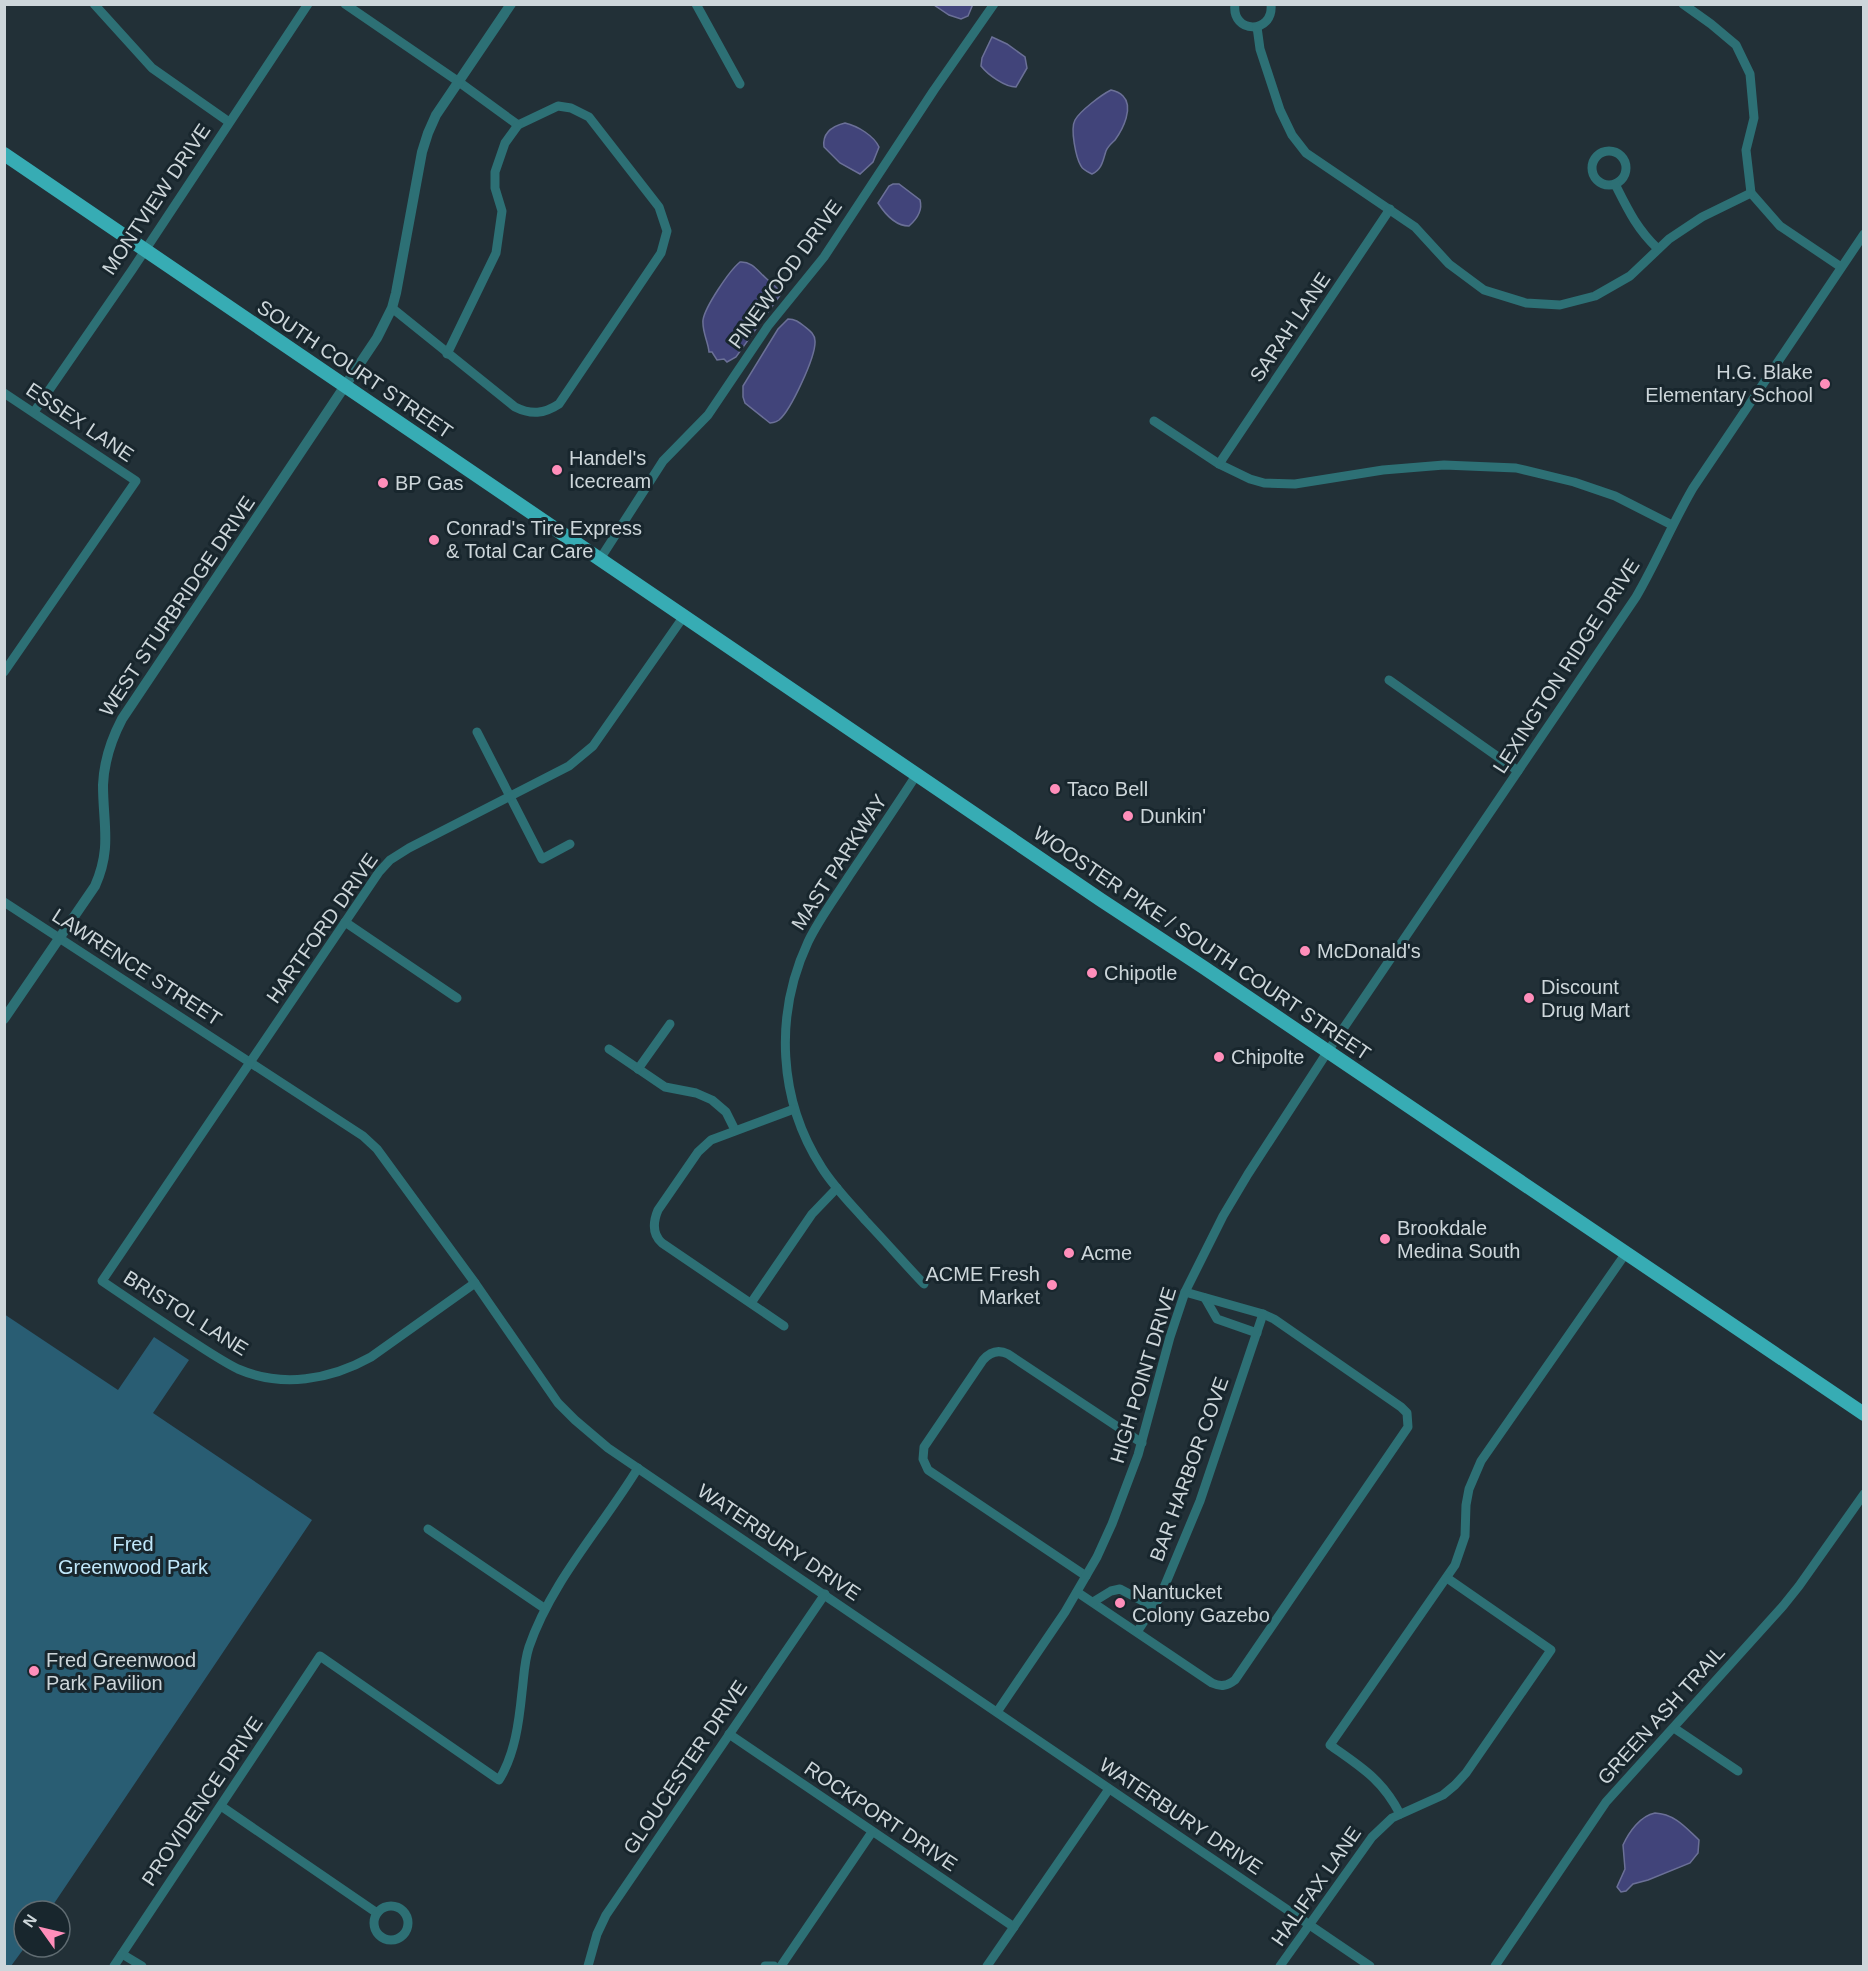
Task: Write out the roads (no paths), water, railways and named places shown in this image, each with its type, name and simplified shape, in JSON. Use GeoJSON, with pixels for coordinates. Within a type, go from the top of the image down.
{"type":"FeatureCollection","features":[{"type":"Feature","properties":{"kind":"main road","name":"SOUTH COURT STREET"},"geometry":{"type":"LineString","coordinates":[[4,154],[684,616]]}},
{"type":"Feature","properties":{"kind":"main road","name":"WOOSTER PIKE / SOUTH COURT STREET"},"geometry":{"type":"LineString","coordinates":[[684,616],[1863,1414]]}},
{"type":"Feature","properties":{"kind":"street"},"geometry":{"type":"LineString","coordinates":[[94,4],[152,68],[229,122]]}},
{"type":"Feature","properties":{"kind":"street","name":"MONTVIEW DRIVE"},"geometry":{"type":"LineString","coordinates":[[34,412],[308,4]]}},
{"type":"Feature","properties":{"kind":"street"},"geometry":{"type":"LineString","coordinates":[[345,4],[459,81],[518,125]]}},
{"type":"Feature","properties":{"kind":"street","name":"WEST STURBRIDGE DRIVE"},"geometry":{"type":"LineString","coordinates":[[4,1019],[95,886],[100,874],[106,842],[103,786],[105,769],[111,743],[122,718],[377,338],[392,308],[422,152],[436,116],[511,4]]}},
{"type":"Feature","properties":{"kind":"street"},"geometry":{"type":"LineString","coordinates":[[696,4],[740,84]]}},
{"type":"Feature","properties":{"kind":"street","name":"PINEWOOD DRIVE"},"geometry":{"type":"LineString","coordinates":[[600,559],[663,461],[708,415],[768,326],[824,256],[994,4]]}},
{"type":"Feature","properties":{"kind":"street"},"geometry":{"type":"LineString","coordinates":[[1235,4],[1239,22],[1250,27],[1257,27],[1267,21],[1271,4]]}},
{"type":"Feature","properties":{"kind":"street"},"geometry":{"type":"LineString","coordinates":[[1683,4],[1736,45],[1750,74],[1754,118],[1746,150],[1751,194],[1780,226],[1841,267]]}},
{"type":"Feature","properties":{"kind":"street"},"geometry":{"type":"LineString","coordinates":[[1257,27],[1263,59],[1280,110],[1292,135],[1306,153],[1415,227],[1449,264],[1484,290],[1526,303],[1560,305],[1595,296],[1630,276],[1658,249],[1702,217],[1751,194]]}},
{"type":"Feature","properties":{"kind":"street"},"geometry":{"type":"LineString","coordinates":[[392,308],[447,354],[515,407],[532,413],[551,409],[559,404],[661,254],[666,231],[659,207],[589,117],[571,108],[558,106],[518,125],[505,143],[495,172],[495,188],[502,211],[496,253],[447,354]]}},
{"type":"Feature","properties":{"kind":"street"},"geometry":{"type":"LineString","coordinates":[[1615,184],[1635,223],[1658,249]]}},
{"type":"Feature","properties":{"kind":"street","name":"SARAH LANE"},"geometry":{"type":"LineString","coordinates":[[1219,464],[1390,209]]}},
{"type":"Feature","properties":{"kind":"street","name":"LEXINGTON RIDGE DRIVE"},"geometry":{"type":"LineString","coordinates":[[1328,1051],[1636,597],[1693,488],[1863,234]]}},
{"type":"Feature","properties":{"kind":"street","name":"ESSEX LANE"},"geometry":{"type":"LineString","coordinates":[[4,393],[136,481],[4,672]]}},
{"type":"Feature","properties":{"kind":"street"},"geometry":{"type":"LineString","coordinates":[[1154,420],[1219,464],[1250,479],[1279,485],[1383,470],[1444,465],[1516,468],[1574,482],[1615,496],[1672,525]]}},
{"type":"Feature","properties":{"kind":"street","name":"HARTFORD DRIVE"},"geometry":{"type":"LineString","coordinates":[[102,1281],[379,872],[390,860],[409,848],[569,766],[582,757],[593,746],[684,616]]}},
{"type":"Feature","properties":{"kind":"street"},"geometry":{"type":"LineString","coordinates":[[1389,680],[1518,771]]}},
{"type":"Feature","properties":{"kind":"street"},"geometry":{"type":"LineString","coordinates":[[477,732],[542,859],[570,844]]}},
{"type":"Feature","properties":{"kind":"street","name":"MAST PARKWAY"},"geometry":{"type":"LineString","coordinates":[[917,774],[808,941],[790,992],[785,1040],[786,1063],[794,1109],[809,1147],[837,1188],[924,1284]]}},
{"type":"Feature","properties":{"kind":"street","name":"LAWRENCE STREET"},"geometry":{"type":"LineString","coordinates":[[4,902],[250,1064]]}},
{"type":"Feature","properties":{"kind":"street"},"geometry":{"type":"LineString","coordinates":[[345,922],[458,998]]}},
{"type":"Feature","properties":{"kind":"street"},"geometry":{"type":"LineString","coordinates":[[638,1069],[670,1024]]}},
{"type":"Feature","properties":{"kind":"street"},"geometry":{"type":"LineString","coordinates":[[609,1049],[669,1089],[696,1093],[712,1100],[726,1112],[735,1130]]}},
{"type":"Feature","properties":{"kind":"street","name":"HIGH POINT DRIVE"},"geometry":{"type":"LineString","coordinates":[[997,1712],[1077,1592],[1112,1524],[1142,1443],[1170,1337],[1185,1292],[1212,1237],[1238,1191],[1328,1051]]}},
{"type":"Feature","properties":{"kind":"street","name":"WATERBURY DRIVE"},"geometry":{"type":"LineString","coordinates":[[250,1064],[363,1136],[377,1149],[475,1283],[558,1403],[592,1436],[1370,1966]]}},
{"type":"Feature","properties":{"kind":"street"},"geometry":{"type":"LineString","coordinates":[[784,1326],[662,1243],[654,1228],[658,1210],[699,1152],[711,1140],[794,1109]]}},
{"type":"Feature","properties":{"kind":"street"},"geometry":{"type":"LineString","coordinates":[[751,1303],[812,1214],[837,1188]]}},
{"type":"Feature","properties":{"kind":"street"},"geometry":{"type":"LineString","coordinates":[[1400,1814],[1392,1798],[1371,1774],[1330,1745],[1447,1578],[1461,1552],[1466,1505],[1474,1474],[1626,1253]]}},
{"type":"Feature","properties":{"kind":"street","name":"BRISTOL LANE"},"geometry":{"type":"LineString","coordinates":[[102,1281],[222,1361],[258,1376],[297,1380],[336,1374],[371,1357],[475,1283]]}},
{"type":"Feature","properties":{"kind":"street"},"geometry":{"type":"LineString","coordinates":[[1077,1592],[1212,1683],[1224,1686],[1235,1680],[1408,1427],[1407,1413],[1401,1407],[1274,1319],[1185,1292]]}},
{"type":"Feature","properties":{"kind":"street"},"geometry":{"type":"LineString","coordinates":[[1205,1298],[1217,1319],[1257,1333]]}},
{"type":"Feature","properties":{"kind":"street","name":"BAR HARBOR COVE"},"geometry":{"type":"LineString","coordinates":[[1137,1632],[1162,1594],[1200,1501],[1263,1314]]}},
{"type":"Feature","properties":{"kind":"street"},"geometry":{"type":"LineString","coordinates":[[1086,1576],[928,1470],[923,1459],[924,1447],[983,1360],[991,1353],[999,1351],[1008,1354],[1142,1443]]}},
{"type":"Feature","properties":{"kind":"street"},"geometry":{"type":"LineString","coordinates":[[428,1529],[544,1608],[638,1468]]}},
{"type":"Feature","properties":{"kind":"street","name":"GREEN ASH TRAIL"},"geometry":{"type":"LineString","coordinates":[[1495,1966],[1600,1810],[1796,1591],[1863,1494]]}},
{"type":"Feature","properties":{"kind":"street","name":"HALIFAX LANE"},"geometry":{"type":"LineString","coordinates":[[1281,1966],[1380,1827],[1400,1814],[1430,1802],[1455,1785],[1466,1773],[1551,1650],[1447,1578]]}},
{"type":"Feature","properties":{"kind":"street"},"geometry":{"type":"LineString","coordinates":[[1093,1602],[1111,1591],[1120,1589],[1154,1607]]}},
{"type":"Feature","properties":{"kind":"street","name":"GLOUCESTER DRIVE"},"geometry":{"type":"LineString","coordinates":[[588,1966],[597,1934],[606,1915],[825,1594]]}},
{"type":"Feature","properties":{"kind":"street","name":"PROVIDENCE DRIVE"},"geometry":{"type":"LineString","coordinates":[[114,1966],[320,1656],[499,1780],[506,1768],[513,1746],[520,1716],[525,1664],[544,1608]]}},
{"type":"Feature","properties":{"kind":"street"},"geometry":{"type":"LineString","coordinates":[[1674,1728],[1738,1771]]}},
{"type":"Feature","properties":{"kind":"street","name":"ROCKPORT DRIVE"},"geometry":{"type":"LineString","coordinates":[[729,1734],[1014,1927]]}},
{"type":"Feature","properties":{"kind":"street"},"geometry":{"type":"LineString","coordinates":[[987,1966],[1109,1789]]}},
{"type":"Feature","properties":{"kind":"street"},"geometry":{"type":"LineString","coordinates":[[220,1806],[377,1913]]}},
{"type":"Feature","properties":{"kind":"street"},"geometry":{"type":"LineString","coordinates":[[781,1966],[872,1832]]}},
{"type":"Feature","properties":{"kind":"street"},"geometry":{"type":"LineString","coordinates":[[123,1954],[142,1966]]}},
{"type":"Feature","properties":{"kind":"street"},"geometry":{"type":"LineString","coordinates":[[765,1966],[774,1966]]}},
{"type":"Feature","properties":{"kind":"water"},"geometry":{"type":"Polygon","coordinates":[[[973,4],[968,16],[961,19],[949,15],[934,5],[973,4]]]}},
{"type":"Feature","properties":{"kind":"water"},"geometry":{"type":"Polygon","coordinates":[[[992,37],[1025,57],[1027,68],[1016,87],[997,80],[981,66],[982,58],[992,37]]]}},
{"type":"Feature","properties":{"kind":"water"},"geometry":{"type":"Polygon","coordinates":[[[1111,90],[1123,96],[1126,101],[1128,106],[1126,118],[1115,140],[1107,149],[1100,167],[1092,174],[1083,169],[1079,162],[1074,143],[1074,124],[1086,108],[1111,90]]]}},
{"type":"Feature","properties":{"kind":"water"},"geometry":{"type":"Polygon","coordinates":[[[845,123],[865,132],[879,147],[873,162],[860,174],[840,163],[824,147],[829,131],[845,123]]]}},
{"type":"Feature","properties":{"kind":"water"},"geometry":{"type":"Polygon","coordinates":[[[899,184],[920,200],[919,214],[909,226],[895,222],[878,203],[889,186],[899,184]]]}},
{"type":"Feature","properties":{"kind":"water"},"geometry":{"type":"Polygon","coordinates":[[[740,262],[752,265],[781,294],[736,357],[727,362],[724,359],[717,360],[712,352],[709,352],[703,320],[718,290],[740,262]]]}},
{"type":"Feature","properties":{"kind":"water"},"geometry":{"type":"Polygon","coordinates":[[[788,319],[799,322],[811,332],[815,339],[814,348],[807,370],[790,406],[779,420],[770,423],[745,403],[743,386],[778,329],[788,319]]]}},
{"type":"Feature","properties":{"kind":"water"},"geometry":{"type":"Polygon","coordinates":[[[1655,1813],[1680,1822],[1699,1840],[1698,1853],[1690,1863],[1633,1884],[1626,1891],[1621,1892],[1617,1887],[1625,1869],[1623,1845],[1636,1825],[1645,1817],[1655,1813]]]}},
{"type":"Feature","properties":{"kind":"place","name":"H.G. Blake Elementary School"},"geometry":{"type":"Point","coordinates":[1825,384]}},
{"type":"Feature","properties":{"kind":"place","name":"Handel's Icecream"},"geometry":{"type":"Point","coordinates":[557,470]}},
{"type":"Feature","properties":{"kind":"place","name":"BP Gas"},"geometry":{"type":"Point","coordinates":[383,483]}},
{"type":"Feature","properties":{"kind":"place","name":"Conrad's Tire Express & Total Car Care"},"geometry":{"type":"Point","coordinates":[434,540]}},
{"type":"Feature","properties":{"kind":"place","name":"Taco Bell"},"geometry":{"type":"Point","coordinates":[1055,789]}},
{"type":"Feature","properties":{"kind":"place","name":"Dunkin'"},"geometry":{"type":"Point","coordinates":[1128,816]}},
{"type":"Feature","properties":{"kind":"place","name":"McDonald's"},"geometry":{"type":"Point","coordinates":[1305,951]}},
{"type":"Feature","properties":{"kind":"place","name":"Chipotle"},"geometry":{"type":"Point","coordinates":[1092,973]}},
{"type":"Feature","properties":{"kind":"place","name":"Discount Drug Mart"},"geometry":{"type":"Point","coordinates":[1529,998]}},
{"type":"Feature","properties":{"kind":"place","name":"Chipolte"},"geometry":{"type":"Point","coordinates":[1219,1057]}},
{"type":"Feature","properties":{"kind":"place","name":"Brookdale Medina South"},"geometry":{"type":"Point","coordinates":[1385,1239]}},
{"type":"Feature","properties":{"kind":"place","name":"Acme"},"geometry":{"type":"Point","coordinates":[1069,1253]}},
{"type":"Feature","properties":{"kind":"place","name":"ACME Fresh Market"},"geometry":{"type":"Point","coordinates":[1052,1285]}},
{"type":"Feature","properties":{"kind":"place","name":"Nantucket Colony Gazebo"},"geometry":{"type":"Point","coordinates":[1120,1603]}},
{"type":"Feature","properties":{"kind":"place","name":"Fred Greenwood Park Pavilion"},"geometry":{"type":"Point","coordinates":[34,1671]}},
{"type":"Feature","properties":{"kind":"park label","name":"Fred Greenwood Park"},"geometry":{"type":"Point","coordinates":[133,1556]}}]}
